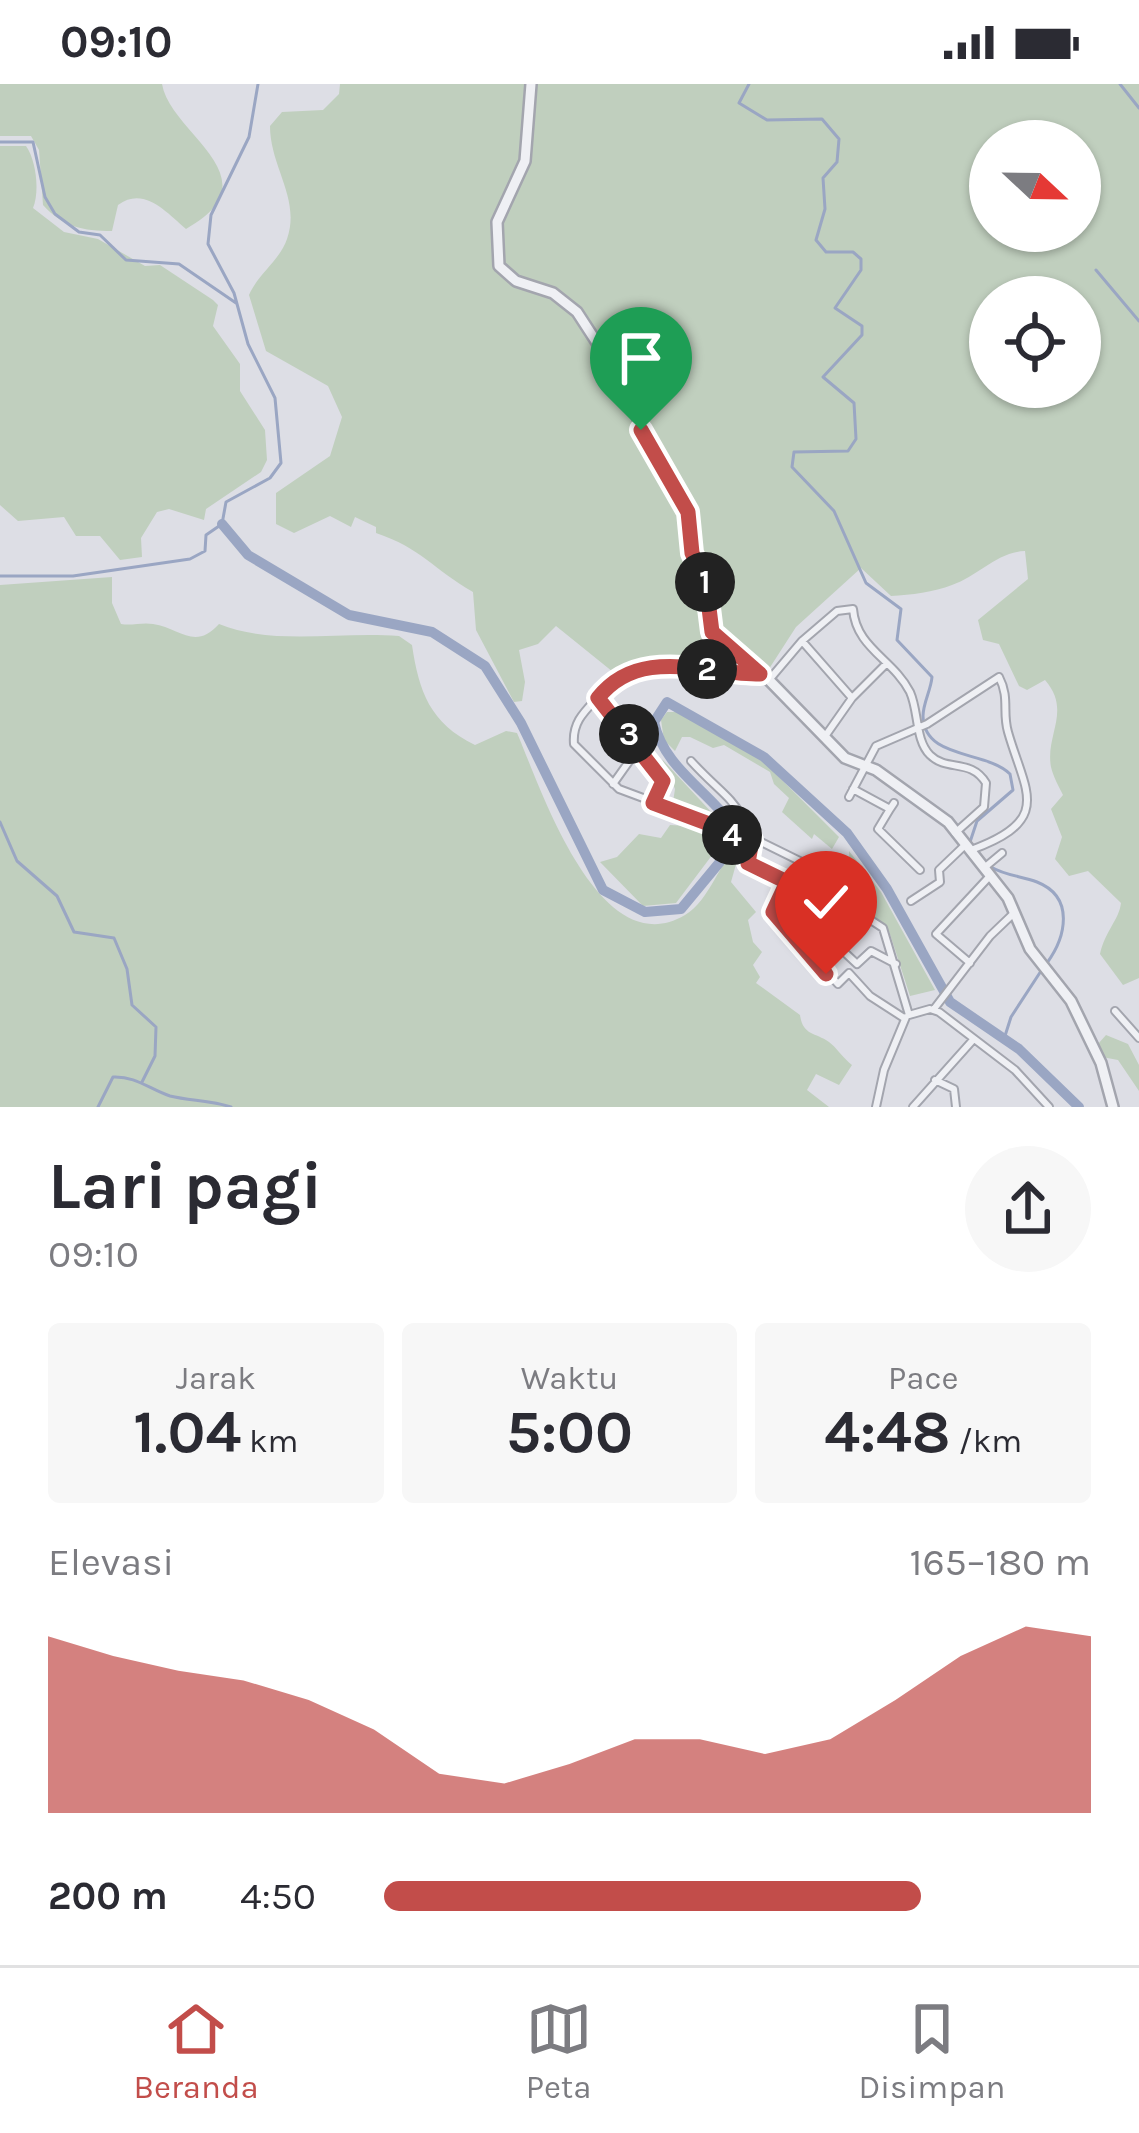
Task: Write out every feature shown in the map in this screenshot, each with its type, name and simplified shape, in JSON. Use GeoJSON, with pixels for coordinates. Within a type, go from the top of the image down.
{"type":"FeatureCollection","features":[{"type":"Feature","properties":{"kind":"street"},"geometry":{"type":"LineString","coordinates":[[531,84],[526,152],[501,207],[497,262],[516,281],[553,293],[577,312],[628,389],[647,443],[688,512],[692,553],[706,584],[712,632],[826,735],[845,758],[928,805],[955,833],[1008,898],[1044,969],[1084,1025],[1113,1107]]}},
{"type":"Feature","properties":{"kind":"street"},"geometry":{"type":"LineString","coordinates":[[876,1107],[907,1017],[883,928],[860,914],[820,870],[613,785],[578,752],[573,738],[579,719],[619,675],[648,667],[764,677],[820,623],[851,607],[856,633],[910,693],[931,756],[969,766],[986,783],[984,807],[955,833]]}},
{"type":"Feature","properties":{"kind":"street"},"geometry":{"type":"LineString","coordinates":[[802,641],[852,698]]}},
{"type":"Feature","properties":{"kind":"street"},"geometry":{"type":"LineString","coordinates":[[826,735],[852,698],[886,664]]}},
{"type":"Feature","properties":{"kind":"street"},"geometry":{"type":"LineString","coordinates":[[911,901],[940,882],[939,870],[997,839],[1023,817],[1028,805],[1026,776],[1007,731],[1009,704],[1000,679],[993,677],[923,726],[883,741],[863,766],[851,793],[892,806],[878,829],[920,870]]}},
{"type":"Feature","properties":{"kind":"street"},"geometry":{"type":"LineString","coordinates":[[598,698],[640,746],[664,783],[653,803]]}},
{"type":"Feature","properties":{"kind":"street"},"geometry":{"type":"LineString","coordinates":[[613,785],[640,746]]}},
{"type":"Feature","properties":{"kind":"street"},"geometry":{"type":"LineString","coordinates":[[691,761],[745,815],[752,840],[748,863],[783,878],[810,920],[857,964]]}},
{"type":"Feature","properties":{"kind":"street"},"geometry":{"type":"LineString","coordinates":[[970,964],[936,934],[1001,853]]}},
{"type":"Feature","properties":{"kind":"street"},"geometry":{"type":"LineString","coordinates":[[800,899],[820,870]]}},
{"type":"Feature","properties":{"kind":"street"},"geometry":{"type":"LineString","coordinates":[[786,887],[773,912],[833,980],[840,984],[871,951],[896,964]]}},
{"type":"Feature","properties":{"kind":"street"},"geometry":{"type":"LineString","coordinates":[[907,1017],[936,1006],[1015,914]]}},
{"type":"Feature","properties":{"kind":"street"},"geometry":{"type":"LineString","coordinates":[[849,973],[870,996],[907,1017]]}},
{"type":"Feature","properties":{"kind":"street"},"geometry":{"type":"LineString","coordinates":[[936,1006],[972,1041],[1016,1070],[1049,1107]]}},
{"type":"Feature","properties":{"kind":"street"},"geometry":{"type":"LineString","coordinates":[[1115,1011],[1139,1039]]}},
{"type":"Feature","properties":{"kind":"street"},"geometry":{"type":"LineString","coordinates":[[913,1107],[972,1041]]}},
{"type":"Feature","properties":{"kind":"street"},"geometry":{"type":"LineString","coordinates":[[934,1080],[954,1089],[953,1106]]}},
{"type":"Feature","properties":{"kind":"green space"},"geometry":{"type":"Polygon","coordinates":[[[0,84],[162,84],[169,102],[221,174],[222,192],[211,210],[186,229],[163,209],[137,198],[118,205],[112,231],[66,223],[43,205],[39,150],[31,136],[0,136],[0,84]]]}},
{"type":"Feature","properties":{"kind":"green space"},"geometry":{"type":"Polygon","coordinates":[[[340,84],[1139,84],[1139,978],[1123,985],[1100,954],[1121,903],[1088,871],[1069,876],[1055,859],[1062,837],[1051,809],[1063,795],[1051,767],[1057,713],[1053,691],[1045,680],[1027,690],[1019,686],[999,644],[983,640],[978,620],[1028,579],[1025,551],[1005,555],[952,585],[906,595],[891,596],[861,568],[796,627],[767,672],[671,663],[613,672],[556,626],[538,644],[519,650],[525,682],[522,701],[514,702],[476,630],[473,592],[355,517],[351,527],[330,516],[294,533],[276,524],[276,493],[330,456],[342,417],[328,386],[266,351],[249,295],[284,247],[290,224],[288,196],[270,126],[282,112],[323,110],[339,94],[340,84]]]}},
{"type":"Feature","properties":{"kind":"green space"},"geometry":{"type":"Polygon","coordinates":[[[0,146],[26,146],[36,176],[33,208],[64,232],[98,239],[145,266],[160,265],[218,305],[213,326],[240,364],[240,391],[265,430],[267,460],[261,472],[206,509],[204,520],[169,509],[157,512],[141,538],[142,557],[120,560],[100,536],[76,536],[64,517],[18,521],[0,505],[0,146]]]}},
{"type":"Feature","properties":{"kind":"green space"},"geometry":{"type":"Polygon","coordinates":[[[112,577],[112,603],[121,624],[153,624],[195,637],[219,624],[284,636],[399,636],[412,645],[423,691],[447,727],[475,745],[506,731],[517,733],[577,862],[599,893],[625,916],[654,924],[685,915],[742,843],[731,882],[756,912],[748,920],[753,942],[762,952],[753,965],[760,977],[756,983],[800,1015],[807,1030],[829,1042],[852,1065],[839,1085],[816,1074],[807,1090],[829,1107],[0,1107],[0,585],[112,577]]]}},
{"type":"Feature","properties":{"kind":"green space"},"geometry":{"type":"Polygon","coordinates":[[[667,712],[679,712],[764,762],[839,837],[832,849],[814,834],[812,839],[782,812],[789,798],[774,784],[770,772],[724,745],[713,748],[690,737],[682,737],[675,751],[664,740],[661,720],[667,712]]]}},
{"type":"Feature","properties":{"kind":"green space"},"geometry":{"type":"Polygon","coordinates":[[[662,759],[726,828],[722,842],[676,903],[643,906],[600,862],[617,857],[639,834],[661,838],[670,825],[690,826],[694,811],[673,802],[675,789],[662,759]]]}},
{"type":"Feature","properties":{"kind":"green space"},"geometry":{"type":"Polygon","coordinates":[[[849,851],[881,892],[935,990],[910,996],[889,931],[867,910],[875,903],[850,875],[849,851]]]}},
{"type":"Feature","properties":{"kind":"green space"},"geometry":{"type":"Polygon","coordinates":[[[1106,1035],[1128,1044],[1139,1065],[1139,1091],[1118,1060],[1102,1057],[1098,1044],[1106,1035]]]}},
{"type":"Feature","properties":{"kind":"waterway"},"geometry":{"type":"LineString","coordinates":[[0,576],[73,576],[190,559],[205,551],[206,535],[222,524],[226,502],[270,478],[281,463],[275,398],[248,344],[234,293],[208,244],[211,215],[249,137],[258,84]]}},
{"type":"Feature","properties":{"kind":"waterway"},"geometry":{"type":"LineString","coordinates":[[749,84],[739,103],[767,120],[822,119],[839,139],[837,162],[823,178],[825,209],[816,240],[826,252],[853,252],[861,259],[861,270],[835,308],[862,326],[862,335],[823,377],[854,403],[856,439],[848,451],[794,452],[792,467],[834,511],[866,583],[901,609],[897,640],[932,677],[923,711],[926,730],[945,747],[1010,774],[1013,790],[977,821],[970,842]]}},
{"type":"Feature","properties":{"kind":"waterway"},"geometry":{"type":"LineString","coordinates":[[1120,84],[1139,108]]}},
{"type":"Feature","properties":{"kind":"waterway"},"geometry":{"type":"LineString","coordinates":[[0,142],[33,142],[45,197],[55,214],[79,232],[100,235],[126,260],[179,264],[236,303]]}},
{"type":"Feature","properties":{"kind":"waterway"},"geometry":{"type":"LineString","coordinates":[[1096,270],[1139,321]]}},
{"type":"Feature","properties":{"kind":"waterway"},"geometry":{"type":"LineString","coordinates":[[222,524],[248,555],[349,615],[432,632],[485,666],[521,723],[603,890],[645,912],[681,909],[729,851],[736,830],[677,767],[659,739],[654,722],[667,702],[764,757],[847,833],[887,889],[950,1002],[1019,1049],[1079,1107]]}},
{"type":"Feature","properties":{"kind":"waterway"},"geometry":{"type":"LineString","coordinates":[[0,822],[17,861],[57,896],[74,932],[114,938],[127,969],[132,1005],[156,1027],[155,1056],[142,1082]]}},
{"type":"Feature","properties":{"kind":"waterway"},"geometry":{"type":"LineString","coordinates":[[991,867],[1037,882],[1057,897],[1062,930],[1047,963]]}},
{"type":"Feature","properties":{"kind":"waterway"},"geometry":{"type":"LineString","coordinates":[[1004,1039],[1011,1017],[1041,971]]}},
{"type":"Feature","properties":{"kind":"waterway"},"geometry":{"type":"LineString","coordinates":[[98,1107],[113,1077],[170,1096],[231,1107]]}},
{"type":"Feature","properties":{"kind":"route"},"geometry":{"type":"LineString","coordinates":[[641,430],[691,519],[690,543],[706,584],[712,632],[760,674],[648,667],[619,675],[598,698],[638,743],[663,781],[653,803],[752,840],[748,863],[787,882],[773,912],[826,974]]}}]}
